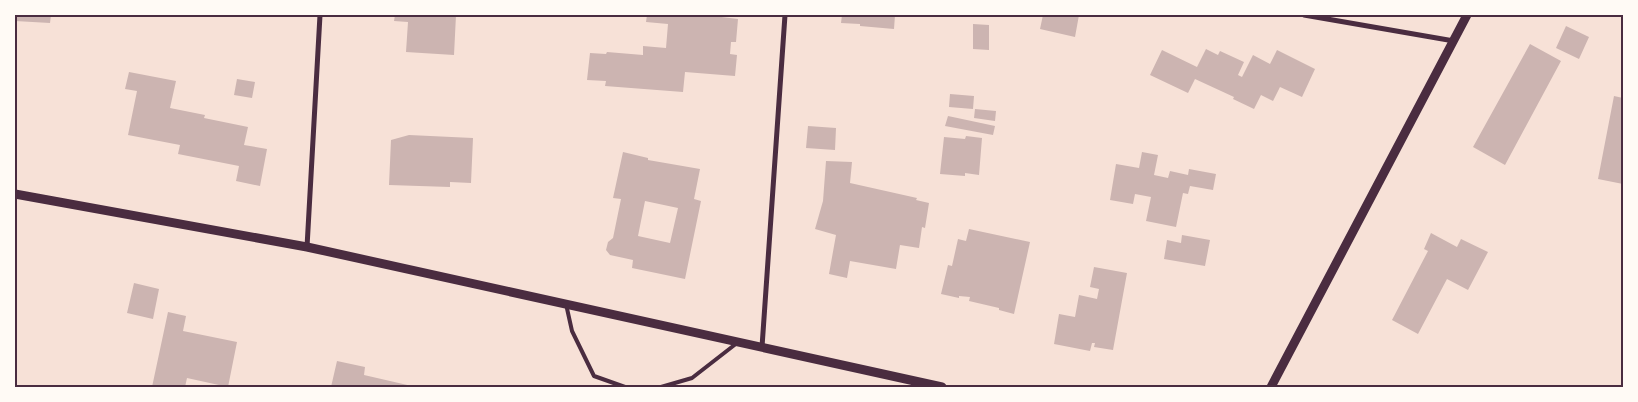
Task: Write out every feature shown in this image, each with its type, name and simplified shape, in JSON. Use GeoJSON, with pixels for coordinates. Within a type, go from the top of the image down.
{"type":"FeatureCollection","features":[{"type":"Feature","properties":{"kind":"street"},"geometry":{"type":"LineString","coordinates":[[307,247],[320,15]]}},
{"type":"Feature","properties":{"kind":"street"},"geometry":{"type":"LineString","coordinates":[[762,347],[785,15]]}},
{"type":"Feature","properties":{"kind":"street"},"geometry":{"type":"LineString","coordinates":[[1304,15],[1454,41]]}},
{"type":"Feature","properties":{"kind":"street"},"geometry":{"type":"LineString","coordinates":[[1271,387],[1467,15]]}},
{"type":"Feature","properties":{"kind":"street"},"geometry":{"type":"LineString","coordinates":[[15,194],[307,247],[942,387]]}},
{"type":"Feature","properties":{"kind":"lane"},"geometry":{"type":"LineString","coordinates":[[566,304],[572,332],[594,376],[625,387]]}},
{"type":"Feature","properties":{"kind":"lane"},"geometry":{"type":"LineString","coordinates":[[661,387],[692,378],[739,342]]}},
{"type":"Feature","properties":{"kind":"building"},"geometry":{"type":"Polygon","coordinates":[[[15,15],[51,15],[50,23],[15,21],[15,15]]]}},
{"type":"Feature","properties":{"kind":"building"},"geometry":{"type":"Polygon","coordinates":[[[395,15],[456,15],[454,55],[406,52],[408,22],[394,21],[395,15]]]}},
{"type":"Feature","properties":{"kind":"building"},"geometry":{"type":"Polygon","coordinates":[[[647,15],[705,15],[738,19],[736,42],[731,42],[730,54],[737,55],[735,76],[685,72],[683,92],[605,86],[606,81],[587,80],[590,53],[606,54],[607,52],[643,55],[643,46],[666,48],[668,24],[646,22],[647,15]]]}},
{"type":"Feature","properties":{"kind":"building"},"geometry":{"type":"Polygon","coordinates":[[[842,15],[895,15],[894,29],[841,23],[842,15]]]}},
{"type":"Feature","properties":{"kind":"building"},"geometry":{"type":"Polygon","coordinates":[[[1043,15],[1079,15],[1075,37],[1040,29],[1043,15]]]}},
{"type":"Feature","properties":{"kind":"building"},"geometry":{"type":"Polygon","coordinates":[[[973,24],[989,25],[989,50],[973,49],[973,24]]]}},
{"type":"Feature","properties":{"kind":"building"},"geometry":{"type":"Polygon","coordinates":[[[1566,26],[1589,37],[1579,59],[1556,48],[1566,26]]]}},
{"type":"Feature","properties":{"kind":"building"},"geometry":{"type":"Polygon","coordinates":[[[1530,44],[1561,61],[1505,165],[1473,147],[1530,44]]]}},
{"type":"Feature","properties":{"kind":"building"},"geometry":{"type":"Polygon","coordinates":[[[1206,49],[1218,55],[1220,51],[1244,62],[1238,75],[1242,77],[1253,55],[1270,64],[1277,50],[1315,69],[1302,97],[1280,87],[1273,101],[1261,95],[1254,109],[1233,99],[1234,97],[1195,79],[1188,93],[1150,75],[1162,50],[1197,67],[1206,49]]]}},
{"type":"Feature","properties":{"kind":"building"},"geometry":{"type":"Polygon","coordinates":[[[129,72],[176,81],[170,108],[205,115],[204,118],[248,127],[244,145],[267,149],[260,186],[236,181],[239,166],[178,154],[180,145],[128,135],[137,91],[125,89],[129,72]]]}},
{"type":"Feature","properties":{"kind":"building"},"geometry":{"type":"Polygon","coordinates":[[[237,79],[255,82],[252,98],[234,95],[237,79]]]}},
{"type":"Feature","properties":{"kind":"building"},"geometry":{"type":"Polygon","coordinates":[[[950,94],[974,96],[973,109],[949,107],[950,94]]]}},
{"type":"Feature","properties":{"kind":"building"},"geometry":{"type":"Polygon","coordinates":[[[1614,96],[1623,98],[1623,184],[1598,179],[1614,96]]]}},
{"type":"Feature","properties":{"kind":"building"},"geometry":{"type":"Polygon","coordinates":[[[975,109],[996,111],[995,121],[974,118],[975,109]]]}},
{"type":"Feature","properties":{"kind":"building"},"geometry":{"type":"Polygon","coordinates":[[[948,116],[995,126],[993,135],[945,126],[948,116]]]}},
{"type":"Feature","properties":{"kind":"building"},"geometry":{"type":"Polygon","coordinates":[[[808,126],[836,128],[835,150],[806,148],[808,126]]]}},
{"type":"Feature","properties":{"kind":"building"},"geometry":{"type":"Polygon","coordinates":[[[409,135],[473,138],[471,183],[450,182],[450,187],[389,185],[391,140],[409,135]]]}},
{"type":"Feature","properties":{"kind":"building"},"geometry":{"type":"Polygon","coordinates":[[[966,136],[982,138],[979,175],[965,173],[965,176],[940,174],[944,137],[965,139],[966,136]]]}},
{"type":"Feature","properties":{"kind":"building"},"geometry":{"type":"Polygon","coordinates":[[[623,152],[648,158],[648,160],[700,169],[694,199],[701,201],[685,279],[632,268],[633,260],[610,255],[606,250],[608,242],[613,238],[621,199],[613,198],[623,152]],[[645,201],[638,236],[670,243],[678,208],[645,201]]]}},
{"type":"Feature","properties":{"kind":"building"},"geometry":{"type":"Polygon","coordinates":[[[1142,152],[1158,155],[1154,175],[1168,178],[1170,171],[1188,175],[1189,169],[1216,174],[1213,190],[1190,186],[1188,194],[1183,193],[1176,227],[1146,221],[1151,197],[1135,194],[1133,204],[1110,200],[1116,164],[1139,168],[1142,152]]]}},
{"type":"Feature","properties":{"kind":"building"},"geometry":{"type":"Polygon","coordinates":[[[826,161],[852,162],[850,183],[917,198],[916,200],[929,203],[925,228],[922,227],[919,248],[900,245],[896,269],[850,261],[847,278],[829,274],[836,235],[815,229],[823,201],[826,161]]]}},
{"type":"Feature","properties":{"kind":"building"},"geometry":{"type":"Polygon","coordinates":[[[969,229],[1030,242],[1014,314],[999,310],[999,308],[969,301],[970,297],[959,296],[959,298],[941,294],[948,265],[952,266],[958,239],[966,241],[969,229]]]}},
{"type":"Feature","properties":{"kind":"building"},"geometry":{"type":"Polygon","coordinates":[[[1431,233],[1457,247],[1461,239],[1488,252],[1468,290],[1447,279],[1418,334],[1392,320],[1428,251],[1424,249],[1431,233]]]}},
{"type":"Feature","properties":{"kind":"building"},"geometry":{"type":"Polygon","coordinates":[[[1182,235],[1210,240],[1205,266],[1164,259],[1167,240],[1181,243],[1182,235]]]}},
{"type":"Feature","properties":{"kind":"building"},"geometry":{"type":"Polygon","coordinates":[[[1094,267],[1127,273],[1113,350],[1094,347],[1095,343],[1092,343],[1090,351],[1054,344],[1059,314],[1075,317],[1079,295],[1097,299],[1099,289],[1090,287],[1094,267]]]}},
{"type":"Feature","properties":{"kind":"building"},"geometry":{"type":"Polygon","coordinates":[[[134,283],[159,289],[153,319],[127,313],[134,283]]]}},
{"type":"Feature","properties":{"kind":"building"},"geometry":{"type":"Polygon","coordinates":[[[168,312],[186,316],[183,331],[237,342],[228,387],[187,378],[185,387],[152,387],[168,312]]]}},
{"type":"Feature","properties":{"kind":"building"},"geometry":{"type":"Polygon","coordinates":[[[337,361],[365,367],[364,375],[416,387],[331,387],[337,361]]]}}]}
